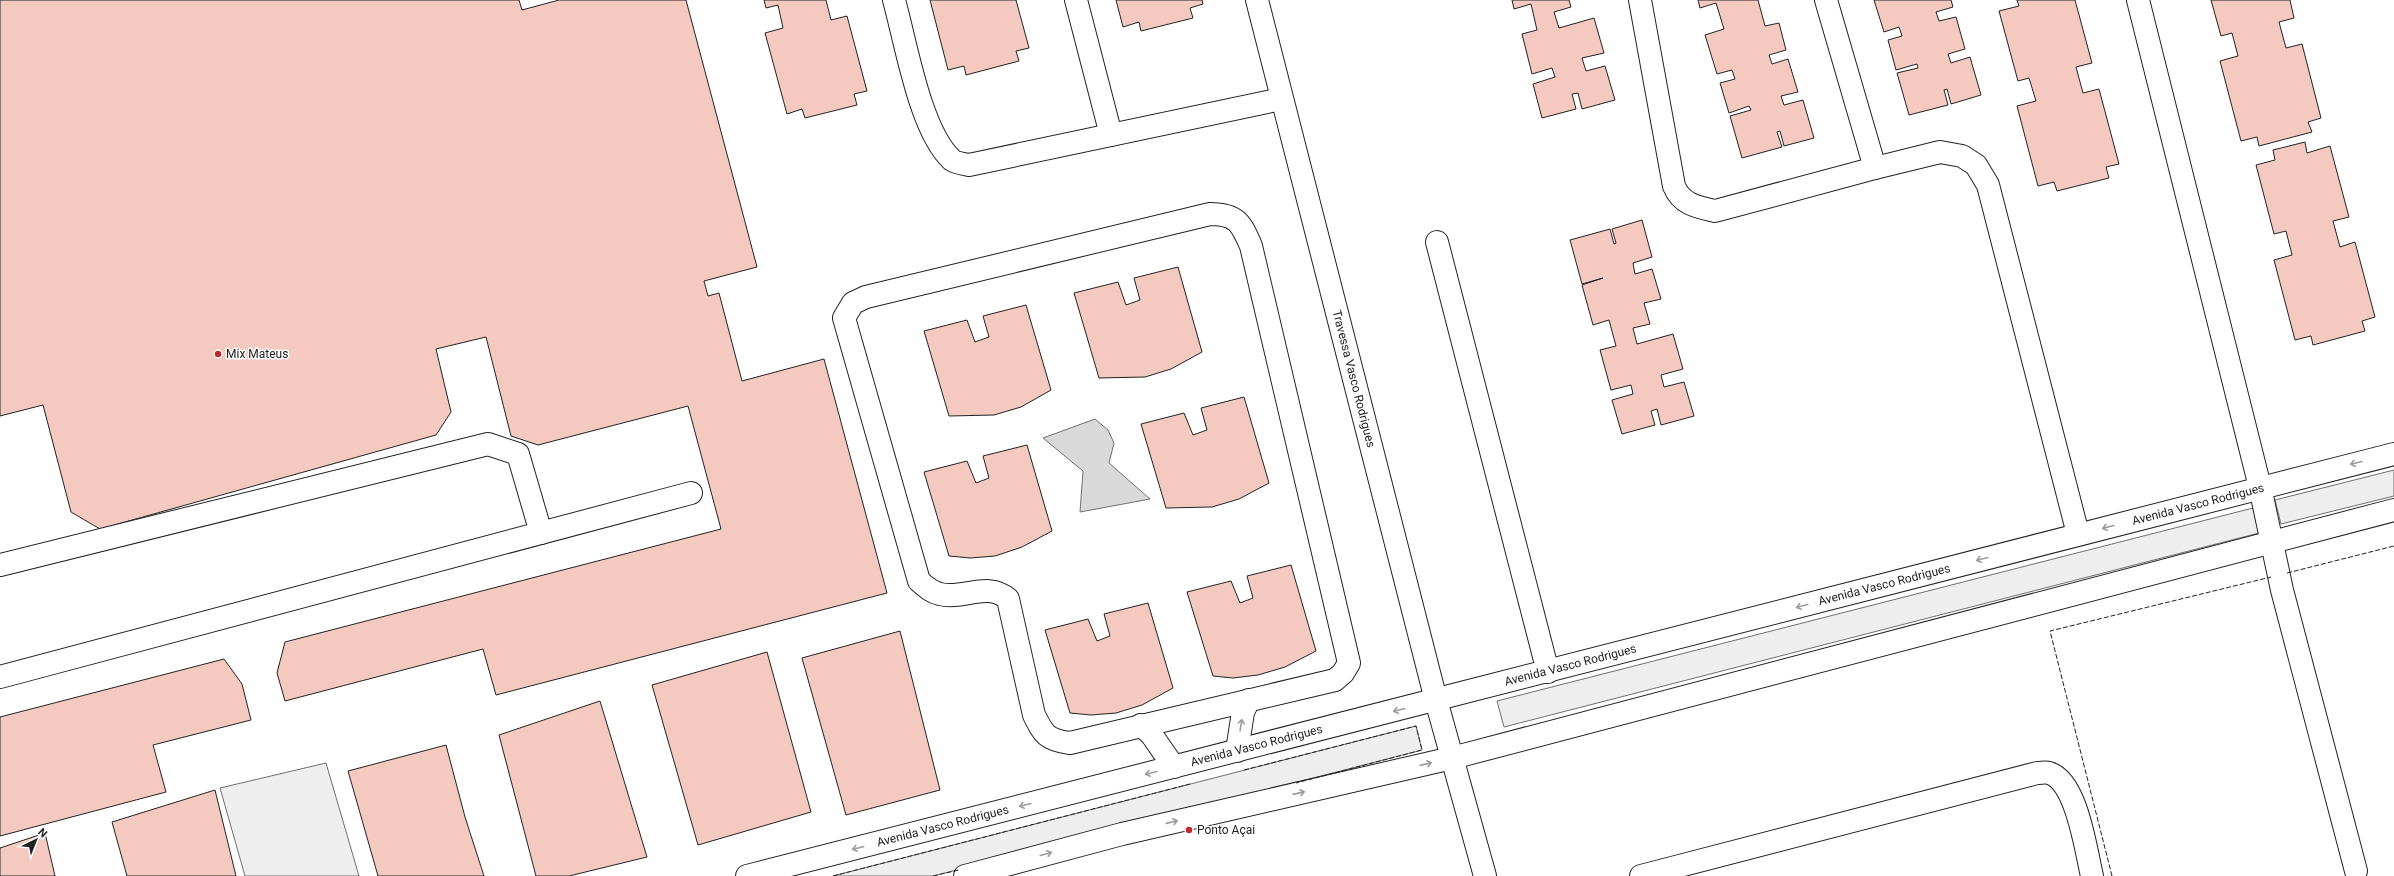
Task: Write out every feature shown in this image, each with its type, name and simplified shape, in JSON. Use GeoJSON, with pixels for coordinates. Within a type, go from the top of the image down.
{"type":"FeatureCollection","features":[{"type":"Feature","properties":{"kind":"street"},"geometry":{"type":"LineString","coordinates":[[894,0],[925,118],[938,143],[953,161],[969,165],[1281,99]]}},
{"type":"Feature","properties":{"kind":"street"},"geometry":{"type":"LineString","coordinates":[[1076,0],[1111,135]]}},
{"type":"Feature","properties":{"kind":"street","name":"Travessa Vasco Rodrigues"},"geometry":{"type":"LineString","coordinates":[[1257,0],[1281,99],[1436,700],[1485,876]]}},
{"type":"Feature","properties":{"kind":"street"},"geometry":{"type":"LineString","coordinates":[[1640,0],[1674,186],[1678,196],[1694,207],[1715,211],[1940,152],[1962,156],[1976,165],[1988,185],[2078,534]]}},
{"type":"Feature","properties":{"kind":"street"},"geometry":{"type":"LineString","coordinates":[[1826,0],[1875,168]]}},
{"type":"Feature","properties":{"kind":"street"},"geometry":{"type":"LineString","coordinates":[[2138,0],[2260,487],[2271,541],[2356,871]]}},
{"type":"Feature","properties":{"kind":"street"},"geometry":{"type":"LineString","coordinates":[[1223,214],[1234,218],[1243,228],[1251,246],[1349,663],[1343,673],[1335,680],[1249,700],[1070,743],[1048,738],[1041,730],[1034,715],[1008,599],[1000,592],[989,590],[956,595],[940,594],[930,590],[919,581],[844,318],[853,303],[866,297],[1192,217],[1223,214]]}},
{"type":"Feature","properties":{"kind":"street"},"geometry":{"type":"LineString","coordinates":[[1437,242],[1548,672]]}},
{"type":"Feature","properties":{"kind":"street"},"geometry":{"type":"LineString","coordinates":[[0,565],[488,444],[518,454],[541,533]]}},
{"type":"Feature","properties":{"kind":"street","name":"Avenida Vasco Rodrigues"},"geometry":{"type":"LineString","coordinates":[[747,876],[1548,672],[2260,487],[2394,454]]}},
{"type":"Feature","properties":{"kind":"street"},"geometry":{"type":"LineString","coordinates":[[0,677],[691,494]]}},
{"type":"Feature","properties":{"kind":"street"},"geometry":{"type":"LineString","coordinates":[[965,876],[1010,870],[1122,834],[1452,758],[2271,541],[2394,510]]}},
{"type":"Feature","properties":{"kind":"street"},"geometry":{"type":"LineString","coordinates":[[1237,751],[1243,712],[1249,700]]}},
{"type":"Feature","properties":{"kind":"street"},"geometry":{"type":"LineString","coordinates":[[1141,725],[1151,734],[1174,767]]}},
{"type":"Feature","properties":{"kind":"street"},"geometry":{"type":"LineString","coordinates":[[1641,876],[2037,773],[2049,773],[2059,779],[2069,792],[2075,806],[2092,876]]}},
{"type":"Feature","properties":{"kind":"shaded area"},"geometry":{"type":"Polygon","coordinates":[[[1095,419],[1108,430],[1114,443],[1109,463],[1150,499],[1080,512],[1083,471],[1043,438],[1095,419]]]}},
{"type":"Feature","properties":{"kind":"shaded area"},"geometry":{"type":"Polygon","coordinates":[[[2394,470],[2394,496],[2281,524],[2275,500],[2394,470]]]}},
{"type":"Feature","properties":{"kind":"shaded area"},"geometry":{"type":"Polygon","coordinates":[[[2253,508],[2259,533],[1504,727],[1497,701],[2253,508]]]}},
{"type":"Feature","properties":{"kind":"shaded area"},"geometry":{"type":"Polygon","coordinates":[[[1416,726],[1422,750],[933,876],[833,876],[1416,726]]]}},
{"type":"Feature","properties":{"kind":"shaded area"},"geometry":{"type":"Polygon","coordinates":[[[326,763],[359,876],[245,876],[220,788],[326,763]]]}},
{"type":"Feature","properties":{"kind":"building","name":"Mix Mateus"},"geometry":{"type":"Polygon","coordinates":[[[0,0],[519,0],[522,10],[559,0],[686,0],[757,267],[704,281],[708,296],[719,293],[742,381],[824,359],[887,593],[496,695],[483,649],[285,701],[277,673],[285,642],[721,529],[688,406],[538,445],[511,436],[486,337],[436,349],[451,412],[436,435],[100,529],[71,512],[43,405],[0,416],[0,0]]]}},
{"type":"Feature","properties":{"kind":"building"},"geometry":{"type":"Polygon","coordinates":[[[764,0],[826,0],[831,20],[847,16],[867,91],[854,94],[857,105],[805,118],[802,109],[787,114],[765,33],[783,28],[778,5],[766,8],[764,0]]]}},
{"type":"Feature","properties":{"kind":"building"},"geometry":{"type":"Polygon","coordinates":[[[930,0],[1016,0],[1029,48],[1016,51],[1019,61],[966,75],[964,66],[948,70],[930,0]]]}},
{"type":"Feature","properties":{"kind":"building"},"geometry":{"type":"Polygon","coordinates":[[[1116,0],[1202,0],[1203,4],[1190,8],[1193,18],[1141,31],[1139,22],[1123,27],[1116,0]]]}},
{"type":"Feature","properties":{"kind":"building"},"geometry":{"type":"Polygon","coordinates":[[[1512,0],[1569,0],[1571,7],[1554,12],[1559,28],[1594,18],[1604,53],[1582,58],[1586,71],[1605,66],[1615,100],[1582,109],[1578,93],[1572,94],[1576,109],[1542,118],[1533,84],[1555,77],[1552,68],[1532,74],[1522,34],[1537,30],[1531,4],[1514,9],[1512,0]]]}},
{"type":"Feature","properties":{"kind":"building"},"geometry":{"type":"Polygon","coordinates":[[[1698,0],[1758,0],[1765,26],[1779,23],[1786,50],[1769,55],[1772,64],[1788,59],[1798,92],[1781,96],[1784,105],[1803,100],[1814,138],[1784,146],[1780,131],[1777,132],[1782,147],[1742,158],[1730,116],[1751,110],[1749,106],[1729,113],[1720,83],[1735,79],[1732,70],[1717,74],[1705,35],[1724,29],[1716,3],[1700,8],[1698,0]]]}},
{"type":"Feature","properties":{"kind":"building"},"geometry":{"type":"Polygon","coordinates":[[[1874,0],[1951,0],[1953,7],[1936,12],[1939,21],[1956,17],[1965,49],[1948,54],[1951,63],[1970,57],[1981,95],[1951,104],[1947,89],[1944,90],[1948,105],[1909,115],[1897,73],[1918,68],[1917,64],[1896,70],[1888,40],[1902,36],[1899,27],[1884,32],[1874,0]]]}},
{"type":"Feature","properties":{"kind":"building"},"geometry":{"type":"Polygon","coordinates":[[[2017,0],[2075,0],[2092,63],[2076,67],[2083,93],[2099,89],[2119,164],[2106,167],[2109,178],[2057,191],[2054,182],[2038,186],[2017,106],[2036,101],[2029,78],[2018,81],[1999,11],[2019,6],[2017,0]]]}},
{"type":"Feature","properties":{"kind":"building"},"geometry":{"type":"Polygon","coordinates":[[[2211,0],[2290,0],[2294,18],[2279,22],[2286,48],[2302,44],[2321,118],[2308,122],[2312,132],[2259,146],[2257,137],[2241,141],[2220,61],[2238,56],[2232,33],[2221,36],[2211,0]]]}},
{"type":"Feature","properties":{"kind":"building"},"geometry":{"type":"Polygon","coordinates":[[[2305,142],[2307,153],[2330,146],[2349,217],[2333,221],[2340,247],[2355,242],[2375,317],[2362,321],[2365,331],[2313,345],[2311,336],[2295,340],[2274,260],[2292,255],[2286,231],[2274,234],[2256,165],[2275,160],[2273,150],[2305,142]]]}},
{"type":"Feature","properties":{"kind":"building"},"geometry":{"type":"Polygon","coordinates":[[[1642,220],[1652,257],[1633,263],[1635,274],[1652,269],[1661,299],[1644,303],[1650,324],[1633,328],[1637,344],[1673,334],[1683,369],[1661,375],[1664,387],[1684,382],[1694,416],[1661,425],[1657,409],[1651,411],[1655,425],[1622,434],[1612,400],[1633,394],[1631,385],[1611,390],[1600,350],[1616,346],[1609,320],[1593,325],[1582,285],[1603,278],[1582,284],[1570,240],[1610,229],[1614,244],[1616,243],[1612,229],[1642,220]]]}},
{"type":"Feature","properties":{"kind":"building"},"geometry":{"type":"Polygon","coordinates":[[[1178,267],[1202,352],[1171,369],[1145,377],[1099,378],[1074,293],[1118,282],[1126,305],[1140,300],[1134,278],[1178,267]]]}},
{"type":"Feature","properties":{"kind":"building"},"geometry":{"type":"Polygon","coordinates":[[[1026,305],[1051,390],[1021,407],[994,415],[949,416],[924,331],[967,320],[975,342],[989,337],[983,316],[1026,305]]]}},
{"type":"Feature","properties":{"kind":"building"},"geometry":{"type":"Polygon","coordinates":[[[1244,397],[1269,483],[1239,499],[1212,507],[1166,508],[1141,424],[1184,413],[1193,435],[1207,430],[1201,408],[1244,397]]]}},
{"type":"Feature","properties":{"kind":"building"},"geometry":{"type":"Polygon","coordinates":[[[1027,445],[1052,531],[1022,547],[995,556],[970,558],[949,556],[924,472],[967,461],[976,483],[989,478],[983,456],[1027,445]]]}},
{"type":"Feature","properties":{"kind":"building"},"geometry":{"type":"Polygon","coordinates":[[[1291,565],[1316,651],[1285,667],[1258,675],[1233,678],[1213,676],[1187,592],[1231,581],[1240,603],[1253,598],[1247,576],[1291,565]]]}},
{"type":"Feature","properties":{"kind":"building"},"geometry":{"type":"Polygon","coordinates":[[[1148,603],[1173,688],[1142,705],[1116,713],[1091,715],[1070,713],[1045,630],[1088,619],[1097,641],[1110,636],[1104,614],[1148,603]]]}},
{"type":"Feature","properties":{"kind":"building"},"geometry":{"type":"Polygon","coordinates":[[[900,631],[940,790],[846,815],[802,658],[900,631]]]}},
{"type":"Feature","properties":{"kind":"building"},"geometry":{"type":"Polygon","coordinates":[[[767,652],[811,812],[698,845],[652,685],[767,652]]]}},
{"type":"Feature","properties":{"kind":"building"},"geometry":{"type":"Polygon","coordinates":[[[224,659],[242,684],[251,720],[153,745],[166,792],[0,836],[0,717],[224,659]]]}},
{"type":"Feature","properties":{"kind":"building"},"geometry":{"type":"Polygon","coordinates":[[[600,701],[647,857],[569,876],[536,876],[499,735],[600,701]]]}},
{"type":"Feature","properties":{"kind":"building"},"geometry":{"type":"Polygon","coordinates":[[[446,745],[465,817],[484,876],[378,876],[348,771],[446,745]]]}},
{"type":"Feature","properties":{"kind":"building"},"geometry":{"type":"Polygon","coordinates":[[[215,790],[236,876],[127,876],[112,822],[215,790]]]}},
{"type":"Feature","properties":{"kind":"building"},"geometry":{"type":"Polygon","coordinates":[[[45,833],[55,876],[0,876],[0,848],[45,833]]]}},
{"type":"Feature","properties":{"kind":"fence"},"geometry":{"type":"LineString","coordinates":[[2287,573],[2394,546]]}},
{"type":"Feature","properties":{"kind":"fence"},"geometry":{"type":"LineString","coordinates":[[2112,876],[2050,631],[2271,577]]}},
{"type":"Feature","properties":{"kind":"fence"},"geometry":{"type":"LineString","coordinates":[[1244,770],[1416,726],[1422,750],[1296,783]]}},
{"type":"Feature","properties":{"kind":"fence"},"geometry":{"type":"LineString","coordinates":[[833,876],[1190,784]]}},
{"type":"Feature","properties":{"kind":"fence"},"geometry":{"type":"LineString","coordinates":[[933,876],[959,870]]}},
{"type":"Feature","properties":{"kind":"place","name":"Mix Mateus"},"geometry":{"type":"Point","coordinates":[218,354]}},
{"type":"Feature","properties":{"kind":"place","name":"Ponto Açai"},"geometry":{"type":"Point","coordinates":[1189,830]}}]}
